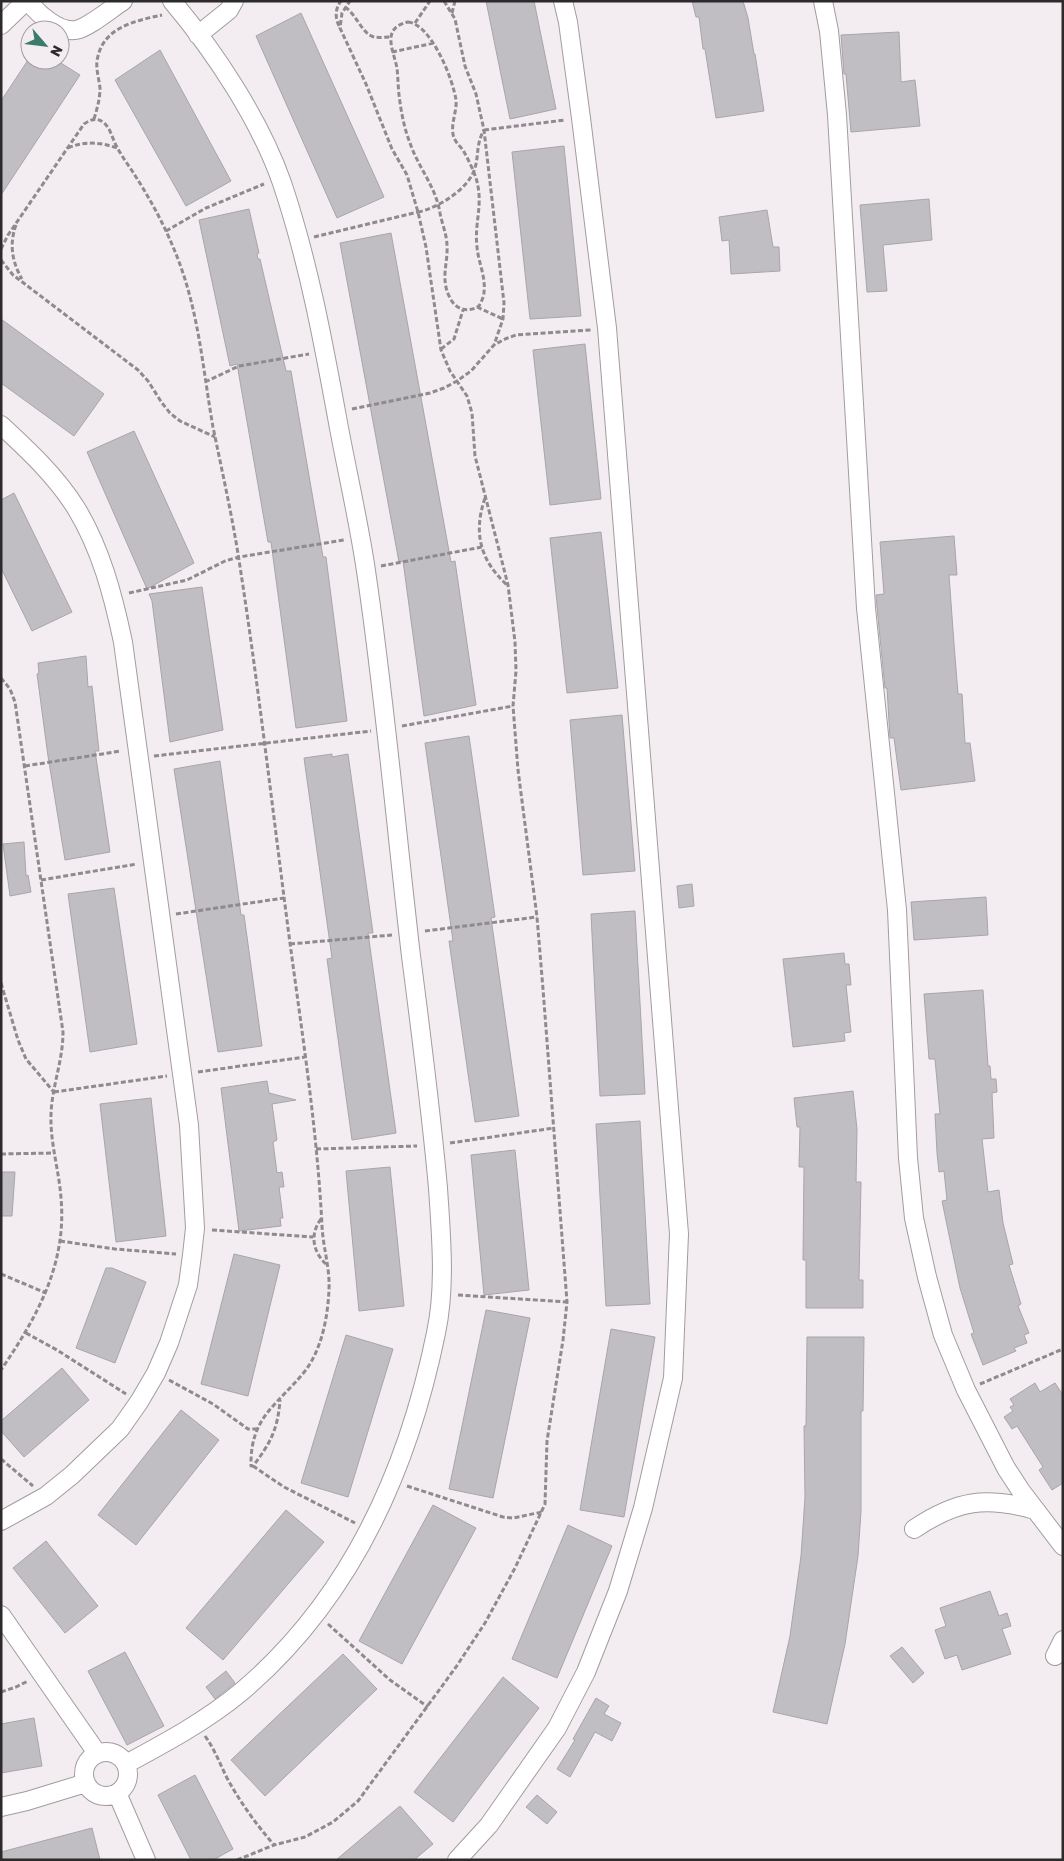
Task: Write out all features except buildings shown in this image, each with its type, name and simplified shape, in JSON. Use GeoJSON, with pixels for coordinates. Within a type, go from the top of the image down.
{"type":"FeatureCollection","features":[{"type":"Feature","properties":{"kind":"street"},"geometry":{"type":"LineString","coordinates":[[1,25],[27,1],[46,20],[72,30],[81,28],[123,1]]}},
{"type":"Feature","properties":{"kind":"street"},"geometry":{"type":"LineString","coordinates":[[198,34],[229,10],[234,1]]}},
{"type":"Feature","properties":{"kind":"street"},"geometry":{"type":"LineString","coordinates":[[457,1860],[489,1825],[523,1779],[557,1728],[586,1672],[618,1591],[643,1508],[672,1378],[679,1234],[607,328],[581,118],[568,22],[563,1]]}},
{"type":"Feature","properties":{"kind":"street"},"geometry":{"type":"LineString","coordinates":[[822,1],[829,31],[837,115],[866,608],[897,910],[910,1175],[914,1218],[927,1277],[943,1335],[966,1390],[1006,1468],[1063,1546]]}},
{"type":"Feature","properties":{"kind":"street"},"geometry":{"type":"LineString","coordinates":[[126,1764],[196,1724],[239,1694],[277,1659],[316,1613],[343,1576],[370,1530],[392,1482],[431,1356],[438,1326],[441,1294],[441,1232],[434,1145],[408,933],[386,729],[366,568],[325,351],[299,240],[280,177],[249,112],[198,34],[176,6]]}},
{"type":"Feature","properties":{"kind":"street"},"geometry":{"type":"LineString","coordinates":[[1,425],[42,464],[76,508],[97,549],[113,597],[122,642],[138,753],[189,1125],[195,1228],[188,1285],[169,1343],[156,1373],[139,1402],[120,1429],[96,1454],[46,1496],[1,1521]]}},
{"type":"Feature","properties":{"kind":"street"},"geometry":{"type":"LineString","coordinates":[[914,1529],[936,1515],[960,1505],[985,1501],[1011,1503],[1036,1510]]}},
{"type":"Feature","properties":{"kind":"street"},"geometry":{"type":"LineString","coordinates":[[1,1615],[97,1753]]}},
{"type":"Feature","properties":{"kind":"street"},"geometry":{"type":"LineString","coordinates":[[110,1752],[122,1758],[126,1764],[128,1777],[122,1789],[116,1794],[111,1796],[99,1795],[93,1792],[86,1784],[84,1770],[91,1758],[97,1753],[110,1752]]}},
{"type":"Feature","properties":{"kind":"street"},"geometry":{"type":"LineString","coordinates":[[1,1807],[86,1784]]}},
{"type":"Feature","properties":{"kind":"street"},"geometry":{"type":"LineString","coordinates":[[116,1794],[146,1860]]}},
{"type":"Feature","properties":{"kind":"path"},"geometry":{"type":"LineString","coordinates":[[340,28],[340,20],[345,7],[350,1]]}},
{"type":"Feature","properties":{"kind":"path"},"geometry":{"type":"LineString","coordinates":[[415,23],[430,1]]}},
{"type":"Feature","properties":{"kind":"path"},"geometry":{"type":"LineString","coordinates":[[444,1],[458,27],[465,66],[476,94],[484,130],[503,292],[503,319],[494,345]]}},
{"type":"Feature","properties":{"kind":"path"},"geometry":{"type":"LineString","coordinates":[[452,13],[455,1]]}},
{"type":"Feature","properties":{"kind":"path"},"geometry":{"type":"LineString","coordinates":[[237,1860],[274,1845],[305,1836],[333,1822],[358,1801],[428,1706],[485,1623],[516,1568],[543,1512],[546,1494],[547,1441],[567,1302],[544,989],[537,917],[518,770],[513,706],[515,642],[508,585],[475,456],[472,413],[467,396],[444,359],[441,350],[426,247],[418,212],[407,175],[392,149],[366,84],[336,20],[339,2]]}},
{"type":"Feature","properties":{"kind":"path"},"geometry":{"type":"LineString","coordinates":[[94,119],[100,88],[97,60],[109,36],[120,27],[132,21],[176,6]]}},
{"type":"Feature","properties":{"kind":"path"},"geometry":{"type":"LineString","coordinates":[[345,7],[356,16],[362,27],[373,37],[390,37]]}},
{"type":"Feature","properties":{"kind":"path"},"geometry":{"type":"LineString","coordinates":[[402,23],[415,23],[424,29],[434,43],[453,86],[456,113],[453,134],[456,143],[470,164],[479,193],[480,209],[476,236],[484,287],[483,297],[477,307],[469,311],[464,310],[451,300],[447,288],[445,264],[447,255],[446,236],[436,195],[420,166],[407,135],[390,37],[393,31],[402,23]]}},
{"type":"Feature","properties":{"kind":"path"},"geometry":{"type":"LineString","coordinates":[[392,52],[434,43]]}},
{"type":"Feature","properties":{"kind":"path"},"geometry":{"type":"LineString","coordinates":[[484,130],[581,118]]}},
{"type":"Feature","properties":{"kind":"path"},"geometry":{"type":"LineString","coordinates":[[1,249],[18,220],[84,124],[94,119],[100,120],[105,124],[117,148],[152,203],[166,232],[188,290],[196,320],[205,382],[239,557],[305,1057],[321,1218],[328,1266],[329,1289],[326,1312],[323,1330],[317,1346],[304,1372],[268,1412],[257,1429],[250,1465],[284,1487],[370,1530]]}},
{"type":"Feature","properties":{"kind":"path"},"geometry":{"type":"LineString","coordinates":[[299,240],[441,205],[473,175],[478,143],[484,130]]}},
{"type":"Feature","properties":{"kind":"path"},"geometry":{"type":"LineString","coordinates":[[67,148],[87,143],[107,144],[117,148]]}},
{"type":"Feature","properties":{"kind":"path"},"geometry":{"type":"LineString","coordinates":[[166,232],[206,208],[280,177]]}},
{"type":"Feature","properties":{"kind":"path"},"geometry":{"type":"LineString","coordinates":[[18,220],[14,232],[12,251],[22,281]]}},
{"type":"Feature","properties":{"kind":"path"},"geometry":{"type":"LineString","coordinates":[[1,260],[6,268],[22,281],[138,370],[170,413],[180,421],[215,437]]}},
{"type":"Feature","properties":{"kind":"path"},"geometry":{"type":"LineString","coordinates":[[477,307],[503,319]]}},
{"type":"Feature","properties":{"kind":"path"},"geometry":{"type":"LineString","coordinates":[[441,350],[454,338],[464,310]]}},
{"type":"Feature","properties":{"kind":"path"},"geometry":{"type":"LineString","coordinates":[[336,412],[430,393],[457,381],[471,371],[494,345],[505,338],[516,335],[607,328]]}},
{"type":"Feature","properties":{"kind":"path"},"geometry":{"type":"LineString","coordinates":[[205,382],[239,366],[325,351]]}},
{"type":"Feature","properties":{"kind":"path"},"geometry":{"type":"LineString","coordinates":[[485,498],[479,522],[482,547],[488,562],[497,575],[508,585]]}},
{"type":"Feature","properties":{"kind":"path"},"geometry":{"type":"LineString","coordinates":[[113,597],[187,580],[225,561],[239,557],[360,538]]}},
{"type":"Feature","properties":{"kind":"path"},"geometry":{"type":"LineString","coordinates":[[366,568],[482,547]]}},
{"type":"Feature","properties":{"kind":"path"},"geometry":{"type":"LineString","coordinates":[[1,678],[10,689],[15,702],[63,1032],[63,1048],[51,1112],[51,1133],[61,1197],[60,1241],[46,1293],[26,1333],[1,1370]]}},
{"type":"Feature","properties":{"kind":"path"},"geometry":{"type":"LineString","coordinates":[[25,766],[138,753],[264,744],[386,729],[513,706]]}},
{"type":"Feature","properties":{"kind":"path"},"geometry":{"type":"LineString","coordinates":[[41,880],[153,861]]}},
{"type":"Feature","properties":{"kind":"path"},"geometry":{"type":"LineString","coordinates":[[160,917],[284,898]]}},
{"type":"Feature","properties":{"kind":"path"},"geometry":{"type":"LineString","coordinates":[[1,983],[18,1040],[26,1059],[54,1092]]}},
{"type":"Feature","properties":{"kind":"path"},"geometry":{"type":"LineString","coordinates":[[1,1154],[54,1153]]}},
{"type":"Feature","properties":{"kind":"path"},"geometry":{"type":"LineString","coordinates":[[321,1218],[313,1237],[316,1253],[328,1266]]}},
{"type":"Feature","properties":{"kind":"path"},"geometry":{"type":"LineString","coordinates":[[195,1228],[313,1237]]}},
{"type":"Feature","properties":{"kind":"path"},"geometry":{"type":"LineString","coordinates":[[60,1241],[115,1249],[192,1255]]}},
{"type":"Feature","properties":{"kind":"path"},"geometry":{"type":"LineString","coordinates":[[1,1274],[46,1293]]}},
{"type":"Feature","properties":{"kind":"path"},"geometry":{"type":"LineString","coordinates":[[441,1294],[567,1302]]}},
{"type":"Feature","properties":{"kind":"path"},"geometry":{"type":"LineString","coordinates":[[26,1333],[57,1350],[139,1402]]}},
{"type":"Feature","properties":{"kind":"path"},"geometry":{"type":"LineString","coordinates":[[966,1390],[1063,1349]]}},
{"type":"Feature","properties":{"kind":"path"},"geometry":{"type":"LineString","coordinates":[[156,1373],[213,1404],[248,1429],[257,1429]]}},
{"type":"Feature","properties":{"kind":"path"},"geometry":{"type":"LineString","coordinates":[[253,1466],[266,1450],[274,1434],[279,1418],[280,1400]]}},
{"type":"Feature","properties":{"kind":"path"},"geometry":{"type":"LineString","coordinates":[[1,1458],[46,1496]]}},
{"type":"Feature","properties":{"kind":"path"},"geometry":{"type":"LineString","coordinates":[[392,1482],[503,1517],[513,1518],[543,1512]]}},
{"type":"Feature","properties":{"kind":"path"},"geometry":{"type":"LineString","coordinates":[[316,1613],[400,1688],[428,1706]]}},
{"type":"Feature","properties":{"kind":"path"},"geometry":{"type":"LineString","coordinates":[[1,1692],[16,1687],[43,1673]]}},
{"type":"Feature","properties":{"kind":"path"},"geometry":{"type":"LineString","coordinates":[[196,1724],[216,1753],[226,1776],[241,1801],[274,1845]]}}]}
